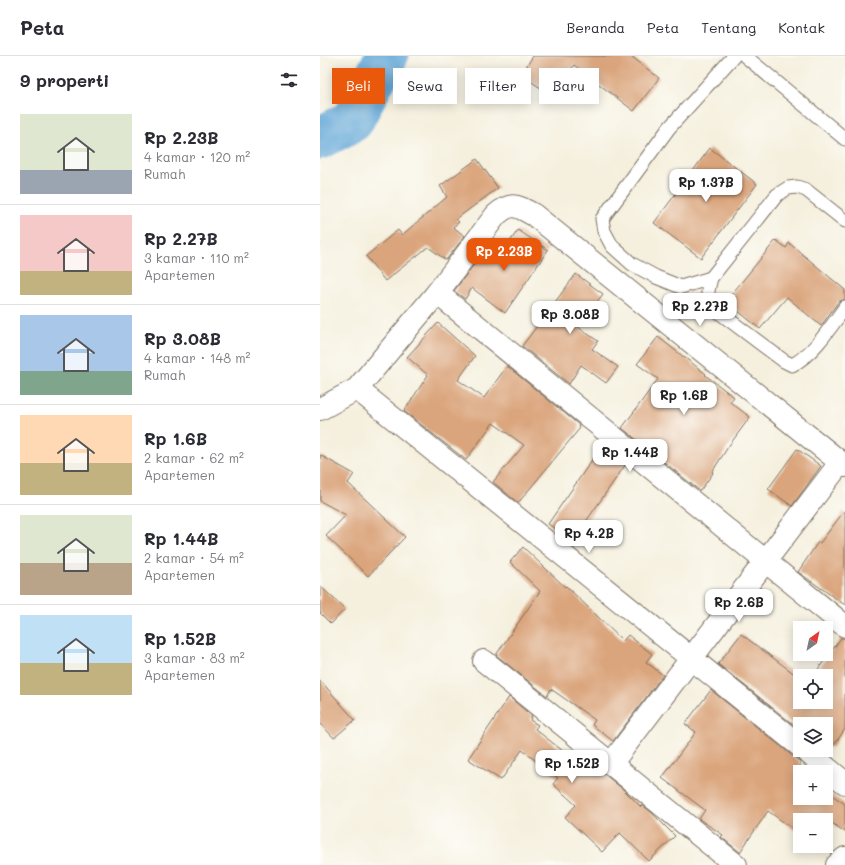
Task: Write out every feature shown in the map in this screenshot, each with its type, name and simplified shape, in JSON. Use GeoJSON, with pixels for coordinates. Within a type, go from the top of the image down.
{"type":"FeatureCollection","features":[{"type":"Feature","properties":{"kind":"street"},"geometry":{"type":"LineString","coordinates":[[320,409],[357,389],[437,293],[496,215],[505,207],[516,206],[534,214],[843,464],[765,561],[611,764]]}},
{"type":"Feature","properties":{"kind":"street"},"geometry":{"type":"LineString","coordinates":[[437,293],[845,626]]}},
{"type":"Feature","properties":{"kind":"street"},"geometry":{"type":"LineString","coordinates":[[357,389],[793,740]]}},
{"type":"Feature","properties":{"kind":"street"},"geometry":{"type":"LineString","coordinates":[[484,661],[736,865]]}},
{"type":"Feature","properties":{"kind":"street"},"geometry":{"type":"LineString","coordinates":[[813,757],[845,783]]}},
{"type":"Feature","properties":{"kind":"street"},"geometry":{"type":"LineString","coordinates":[[837,865],[845,858]]}},
{"type":"Feature","properties":{"kind":"lane"},"geometry":{"type":"LineString","coordinates":[[711,278],[681,287],[656,277],[632,264],[612,246],[604,231],[602,219],[669,128],[734,56]]}},
{"type":"Feature","properties":{"kind":"lane"},"geometry":{"type":"LineString","coordinates":[[745,56],[845,139]]}},
{"type":"Feature","properties":{"kind":"lane"},"geometry":{"type":"LineString","coordinates":[[842,213],[806,190],[797,187],[788,188],[778,195],[711,278],[707,292],[709,302],[716,310],[784,361],[792,365],[799,362],[826,333],[845,307]]}},
{"type":"Feature","properties":{"kind":"building"},"geometry":{"type":"Polygon","coordinates":[[[533,56],[631,56],[659,78],[634,111],[599,84],[599,68],[578,68],[574,65],[572,68],[539,68],[539,87],[531,82],[531,68],[525,68],[533,56]]]}},
{"type":"Feature","properties":{"kind":"building"},"geometry":{"type":"Polygon","coordinates":[[[710,148],[757,184],[701,258],[654,223],[710,148]]]}},
{"type":"Feature","properties":{"kind":"building"},"geometry":{"type":"Polygon","coordinates":[[[477,159],[498,188],[456,219],[459,222],[453,227],[465,236],[446,260],[428,247],[385,281],[366,256],[398,230],[402,235],[447,197],[440,186],[477,159]]]}},
{"type":"Feature","properties":{"kind":"building"},"geometry":{"type":"Polygon","coordinates":[[[518,230],[548,250],[505,313],[472,288],[465,299],[454,291],[485,250],[498,259],[518,230]]]}},
{"type":"Feature","properties":{"kind":"building"},"geometry":{"type":"Polygon","coordinates":[[[776,240],[786,248],[789,243],[845,290],[845,299],[838,302],[821,326],[787,297],[760,329],[726,301],[776,240]]]}},
{"type":"Feature","properties":{"kind":"building"},"geometry":{"type":"Polygon","coordinates":[[[576,274],[603,294],[578,327],[598,341],[592,349],[618,367],[606,383],[581,365],[569,384],[522,346],[576,274]]]}},
{"type":"Feature","properties":{"kind":"building"},"geometry":{"type":"Polygon","coordinates":[[[438,323],[475,356],[458,380],[484,398],[507,366],[579,425],[578,427],[580,428],[518,503],[493,482],[524,445],[493,423],[466,460],[404,411],[428,375],[407,357],[438,323]]]}},
{"type":"Feature","properties":{"kind":"building"},"geometry":{"type":"Polygon","coordinates":[[[658,337],[734,397],[730,402],[750,417],[728,447],[712,472],[713,473],[700,491],[622,428],[658,379],[637,364],[658,337]]]}},
{"type":"Feature","properties":{"kind":"building"},"geometry":{"type":"Polygon","coordinates":[[[603,444],[626,464],[573,540],[548,524],[603,444]]]}},
{"type":"Feature","properties":{"kind":"building"},"geometry":{"type":"Polygon","coordinates":[[[797,449],[821,466],[792,506],[768,489],[797,449]]]}},
{"type":"Feature","properties":{"kind":"building"},"geometry":{"type":"Polygon","coordinates":[[[320,455],[354,474],[348,483],[405,537],[368,576],[326,536],[346,515],[320,501],[320,455]]]}},
{"type":"Feature","properties":{"kind":"building"},"geometry":{"type":"Polygon","coordinates":[[[845,510],[845,605],[798,572],[818,542],[820,543],[845,510]]]}},
{"type":"Feature","properties":{"kind":"building"},"geometry":{"type":"Polygon","coordinates":[[[523,547],[623,641],[628,635],[652,654],[646,662],[663,675],[613,741],[592,725],[595,720],[551,689],[547,696],[496,655],[540,591],[510,562],[523,547]]]}},
{"type":"Feature","properties":{"kind":"building"},"geometry":{"type":"Polygon","coordinates":[[[320,586],[345,609],[331,624],[320,613],[320,586]]]}},
{"type":"Feature","properties":{"kind":"building"},"geometry":{"type":"Polygon","coordinates":[[[741,634],[793,673],[793,709],[833,709],[833,669],[818,669],[824,661],[833,661],[833,649],[841,638],[845,638],[845,729],[833,747],[833,717],[793,717],[793,724],[718,664],[741,634]]]}},
{"type":"Feature","properties":{"kind":"building"},"geometry":{"type":"Polygon","coordinates":[[[320,680],[355,720],[334,738],[320,723],[320,680]]]}},
{"type":"Feature","properties":{"kind":"building"},"geometry":{"type":"Polygon","coordinates":[[[711,690],[800,762],[800,765],[793,765],[793,805],[833,805],[833,796],[845,804],[845,832],[833,824],[833,813],[793,813],[793,829],[768,811],[740,852],[721,837],[723,835],[699,819],[705,810],[662,778],[696,732],[685,724],[711,690]]]}},
{"type":"Feature","properties":{"kind":"building"},"geometry":{"type":"Polygon","coordinates":[[[509,697],[532,716],[530,720],[538,725],[535,729],[568,755],[573,749],[624,790],[641,807],[642,805],[650,811],[675,836],[649,861],[620,833],[602,852],[565,817],[576,805],[553,784],[558,778],[522,750],[501,780],[468,759],[509,697]]]}},
{"type":"Feature","properties":{"kind":"waterway"},"geometry":{"type":"LineString","coordinates":[[320,138],[352,121],[387,56]]}}]}
